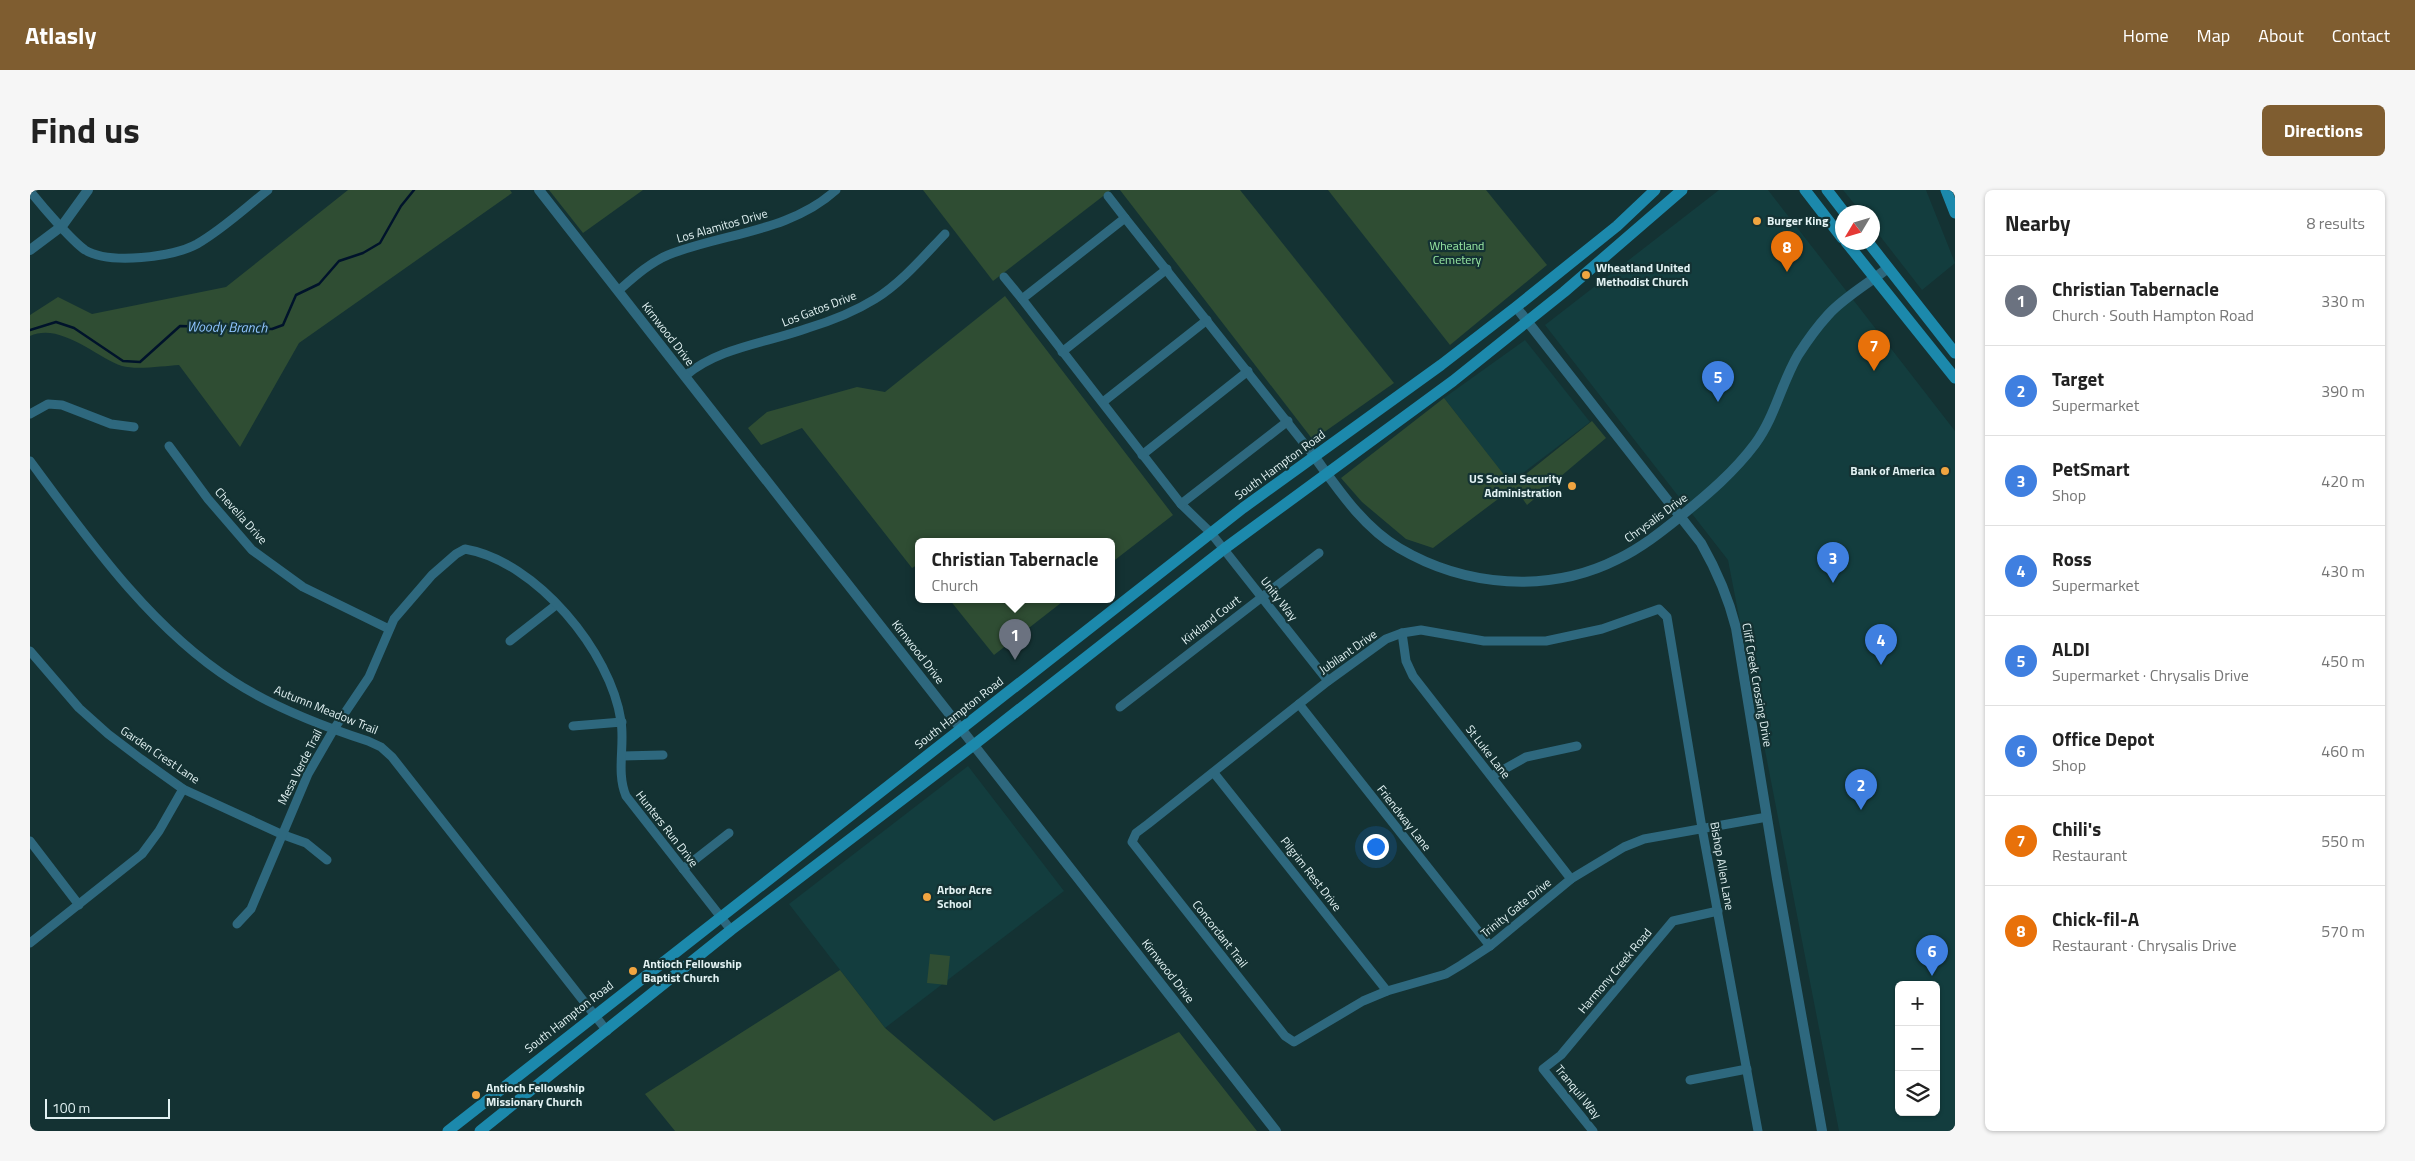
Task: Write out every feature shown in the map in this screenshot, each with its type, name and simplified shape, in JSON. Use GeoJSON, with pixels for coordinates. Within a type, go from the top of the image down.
{"type":"FeatureCollection","features":[{"type":"Feature","properties":{"kind":"main road","name":"South Hampton Road"},"geometry":{"type":"LineString","coordinates":[[448,1131],[1211,533],[1314,456],[1441,366],[1516,308],[1617,226],[1655,190]]}},
{"type":"Feature","properties":{"kind":"main road"},"geometry":{"type":"LineString","coordinates":[[480,1131],[731,930],[975,744],[1224,550],[1453,381],[1606,257],[1682,190]]}},
{"type":"Feature","properties":{"kind":"main road"},"geometry":{"type":"LineString","coordinates":[[1805,190],[1835,229]]}},
{"type":"Feature","properties":{"kind":"main road"},"geometry":{"type":"LineString","coordinates":[[1827,190],[1839,205]]}},
{"type":"Feature","properties":{"kind":"main road"},"geometry":{"type":"LineString","coordinates":[[1946,190],[1955,213]]}},
{"type":"Feature","properties":{"kind":"main road"},"geometry":{"type":"LineString","coordinates":[[1852,250],[1955,378]]}},
{"type":"Feature","properties":{"kind":"main road"},"geometry":{"type":"LineString","coordinates":[[1874,250],[1955,353]]}},
{"type":"Feature","properties":{"kind":"main road"},"geometry":{"type":"LineString","coordinates":[[1441,366],[1453,381]]}},
{"type":"Feature","properties":{"kind":"street"},"geometry":{"type":"LineString","coordinates":[[30,250],[62,226],[88,190]]}},
{"type":"Feature","properties":{"kind":"street"},"geometry":{"type":"LineString","coordinates":[[30,191],[86,250],[100,256],[119,259],[173,252],[195,245],[210,236],[268,190]]}},
{"type":"Feature","properties":{"kind":"street","name":"Kirnwood Drive"},"geometry":{"type":"LineString","coordinates":[[539,190],[975,744],[1276,1131]]}},
{"type":"Feature","properties":{"kind":"street","name":"Los Alamitos Drive"},"geometry":{"type":"LineString","coordinates":[[618,291],[637,275],[666,256],[794,218],[823,202],[836,190]]}},
{"type":"Feature","properties":{"kind":"street"},"geometry":{"type":"LineString","coordinates":[[1108,196],[1314,456]]}},
{"type":"Feature","properties":{"kind":"street"},"geometry":{"type":"LineString","coordinates":[[1022,299],[1126,218]]}},
{"type":"Feature","properties":{"kind":"street","name":"Los Gatos Drive"},"geometry":{"type":"LineString","coordinates":[[685,376],[711,358],[808,329],[861,307],[877,298],[898,280],[945,234]]}},
{"type":"Feature","properties":{"kind":"street","name":"Chrysalis Drive"},"geometry":{"type":"LineString","coordinates":[[1314,456],[1346,499],[1373,528],[1398,548],[1457,573],[1494,581],[1542,581],[1597,569],[1638,548],[1713,489],[1755,444],[1773,415],[1798,356],[1828,314],[1888,268]]}},
{"type":"Feature","properties":{"kind":"street"},"geometry":{"type":"LineString","coordinates":[[1062,352],[1167,269]]}},
{"type":"Feature","properties":{"kind":"street","name":"Unity Way"},"geometry":{"type":"LineString","coordinates":[[1004,276],[1181,504],[1211,533],[1328,681]]}},
{"type":"Feature","properties":{"kind":"street","name":"Cliff Creek Crossing Drive"},"geometry":{"type":"LineString","coordinates":[[1516,308],[1701,543],[1720,576],[1729,598],[1736,628],[1822,1131]]}},
{"type":"Feature","properties":{"kind":"street"},"geometry":{"type":"LineString","coordinates":[[1103,402],[1207,320]]}},
{"type":"Feature","properties":{"kind":"street"},"geometry":{"type":"LineString","coordinates":[[1142,455],[1248,371]]}},
{"type":"Feature","properties":{"kind":"street"},"geometry":{"type":"LineString","coordinates":[[30,414],[48,404],[62,405],[111,424],[134,427]]}},
{"type":"Feature","properties":{"kind":"street"},"geometry":{"type":"LineString","coordinates":[[1181,504],[1288,422]]}},
{"type":"Feature","properties":{"kind":"street","name":"Chevella Drive"},"geometry":{"type":"LineString","coordinates":[[169,446],[208,500],[252,550],[303,587],[390,629]]}},
{"type":"Feature","properties":{"kind":"street","name":"Autumn Meadow Trail"},"geometry":{"type":"LineString","coordinates":[[30,461],[78,526],[166,629],[198,656],[232,681],[267,700],[381,747],[392,757],[595,1014],[606,1031]]}},
{"type":"Feature","properties":{"kind":"street","name":"Hunters Run Drive"},"geometry":{"type":"LineString","coordinates":[[452,558],[465,549],[487,555],[542,588],[584,636],[605,669],[614,690],[622,722],[621,785],[626,796],[731,930]]}},
{"type":"Feature","properties":{"kind":"street","name":"Kirkland Court"},"geometry":{"type":"LineString","coordinates":[[1120,707],[1319,553]]}},
{"type":"Feature","properties":{"kind":"street","name":"Mesa Verde Trail"},"geometry":{"type":"LineString","coordinates":[[237,924],[251,909],[281,834],[308,774],[334,729],[369,677],[390,629],[406,603],[452,558]]}},
{"type":"Feature","properties":{"kind":"street"},"geometry":{"type":"LineString","coordinates":[[510,641],[556,605]]}},
{"type":"Feature","properties":{"kind":"street","name":"Jubilant Drive"},"geometry":{"type":"LineString","coordinates":[[1132,842],[1136,833],[1380,642],[1402,633],[1429,630],[1484,641],[1546,641],[1602,629],[1659,609]]}},
{"type":"Feature","properties":{"kind":"street","name":"Bishop Allen Lane"},"geometry":{"type":"LineString","coordinates":[[1659,609],[1667,616],[1702,828],[1758,1131]]}},
{"type":"Feature","properties":{"kind":"street","name":"St Luke Lane"},"geometry":{"type":"LineString","coordinates":[[1402,633],[1406,661],[1413,676],[1571,879]]}},
{"type":"Feature","properties":{"kind":"street","name":"Garden Crest Lane"},"geometry":{"type":"LineString","coordinates":[[30,651],[79,708],[108,734],[183,788],[281,834],[306,842],[328,860]]}},
{"type":"Feature","properties":{"kind":"street","name":"Friendway Lane"},"geometry":{"type":"LineString","coordinates":[[1299,704],[1490,946]]}},
{"type":"Feature","properties":{"kind":"street"},"geometry":{"type":"LineString","coordinates":[[572,726],[622,722]]}},
{"type":"Feature","properties":{"kind":"street"},"geometry":{"type":"LineString","coordinates":[[1492,776],[1526,758],[1577,746]]}},
{"type":"Feature","properties":{"kind":"street"},"geometry":{"type":"LineString","coordinates":[[622,756],[663,754]]}},
{"type":"Feature","properties":{"kind":"street","name":"Pilgrim Rest Drive"},"geometry":{"type":"LineString","coordinates":[[1214,773],[1387,991]]}},
{"type":"Feature","properties":{"kind":"street"},"geometry":{"type":"LineString","coordinates":[[30,943],[142,854],[159,831],[183,788]]}},
{"type":"Feature","properties":{"kind":"street","name":"Trinity Gate Drive"},"geometry":{"type":"LineString","coordinates":[[1290,1041],[1298,1041],[1340,1014],[1387,991],[1446,974],[1490,946],[1571,879],[1635,842],[1767,817]]}},
{"type":"Feature","properties":{"kind":"street"},"geometry":{"type":"LineString","coordinates":[[683,869],[729,833]]}},
{"type":"Feature","properties":{"kind":"street"},"geometry":{"type":"LineString","coordinates":[[30,841],[79,905]]}},
{"type":"Feature","properties":{"kind":"street","name":"Concordant Trail"},"geometry":{"type":"LineString","coordinates":[[1132,842],[1290,1041]]}},
{"type":"Feature","properties":{"kind":"street","name":"Harmony Creek Road"},"geometry":{"type":"LineString","coordinates":[[1543,1069],[1561,1055],[1673,921],[1718,911]]}},
{"type":"Feature","properties":{"kind":"street","name":"Tranquil Way"},"geometry":{"type":"LineString","coordinates":[[1543,1069],[1593,1131]]}},
{"type":"Feature","properties":{"kind":"street"},"geometry":{"type":"LineString","coordinates":[[1690,1080],[1747,1069]]}},
{"type":"Feature","properties":{"kind":"shaded area"},"geometry":{"type":"Polygon","coordinates":[[[1719,190],[1768,190],[1955,431],[1955,1131],[1839,1131],[1728,560],[1545,325],[1719,190]]]}},
{"type":"Feature","properties":{"kind":"shaded area"},"geometry":{"type":"Polygon","coordinates":[[[1843,190],[1926,190],[1955,263],[1922,290],[1880,236],[1880,205],[1855,205],[1843,190]]]}},
{"type":"Feature","properties":{"kind":"shaded area"},"geometry":{"type":"Polygon","coordinates":[[[1525,340],[1590,422],[1510,483],[1444,398],[1525,340]]]}},
{"type":"Feature","properties":{"kind":"shaded area","name":"Arbor Acre School"},"geometry":{"type":"Polygon","coordinates":[[[968,766],[1064,891],[885,1028],[789,904],[968,766]]]}},
{"type":"Feature","properties":{"kind":"green space"},"geometry":{"type":"Polygon","coordinates":[[[348,190],[510,190],[512,193],[299,343],[240,447],[179,365],[135,368],[122,366],[65,337],[42,333],[30,336],[30,315],[58,297],[92,314],[226,287],[348,190]]]}},
{"type":"Feature","properties":{"kind":"green space"},"geometry":{"type":"Polygon","coordinates":[[[549,190],[643,190],[583,233],[549,190]]]}},
{"type":"Feature","properties":{"kind":"green space"},"geometry":{"type":"Polygon","coordinates":[[[923,190],[1111,190],[993,281],[923,190]]]}},
{"type":"Feature","properties":{"kind":"green space"},"geometry":{"type":"Polygon","coordinates":[[[1120,190],[1240,190],[1394,383],[1313,440],[1120,190]]]}},
{"type":"Feature","properties":{"kind":"green space","name":"Wheatland Cemetery"},"geometry":{"type":"Polygon","coordinates":[[[1328,190],[1486,190],[1547,265],[1450,345],[1328,190]]]}},
{"type":"Feature","properties":{"kind":"green space"},"geometry":{"type":"Polygon","coordinates":[[[1005,296],[1173,515],[1115,560],[1115,538],[915,538],[915,566],[912,568],[802,428],[761,445],[748,428],[767,412],[857,387],[885,392],[1005,296]]]}},
{"type":"Feature","properties":{"kind":"green space"},"geometry":{"type":"Polygon","coordinates":[[[1444,398],[1512,485],[1592,421],[1606,438],[1527,505],[1514,487],[1433,548],[1406,539],[1362,502],[1341,478],[1444,398]]]}},
{"type":"Feature","properties":{"kind":"green space"},"geometry":{"type":"Polygon","coordinates":[[[952,603],[1061,603],[994,655],[952,603]]]}},
{"type":"Feature","properties":{"kind":"green space"},"geometry":{"type":"Polygon","coordinates":[[[930,954],[950,956],[947,985],[927,983],[930,954]]]}},
{"type":"Feature","properties":{"kind":"green space"},"geometry":{"type":"Polygon","coordinates":[[[840,970],[885,1028],[994,1121],[1179,1032],[1257,1131],[675,1131],[645,1094],[840,970]]]}},
{"type":"Feature","properties":{"kind":"waterway","name":"Woody Branch"},"geometry":{"type":"LineString","coordinates":[[30,330],[56,322],[74,328],[123,361],[140,362],[180,326],[272,329],[283,325],[296,295],[319,284],[339,261],[363,253],[380,243],[401,206],[414,190]]}},
{"type":"Feature","properties":{"kind":"place","name":"Burger King"},"geometry":{"type":"Point","coordinates":[1757,221]}},
{"type":"Feature","properties":{"kind":"place","name":"Chick-fil-A"},"geometry":{"type":"Point","coordinates":[1787,272]}},
{"type":"Feature","properties":{"kind":"place","name":"Wheatland United Methodist Church"},"geometry":{"type":"Point","coordinates":[1586,275]}},
{"type":"Feature","properties":{"kind":"place","name":"Chili's"},"geometry":{"type":"Point","coordinates":[1874,371]}},
{"type":"Feature","properties":{"kind":"place","name":"ALDI"},"geometry":{"type":"Point","coordinates":[1718,402]}},
{"type":"Feature","properties":{"kind":"place","name":"Bank of America"},"geometry":{"type":"Point","coordinates":[1945,471]}},
{"type":"Feature","properties":{"kind":"place","name":"US Social Security Administration"},"geometry":{"type":"Point","coordinates":[1572,486]}},
{"type":"Feature","properties":{"kind":"place","name":"PetSmart"},"geometry":{"type":"Point","coordinates":[1833,583]}},
{"type":"Feature","properties":{"kind":"place","name":"Christian Tabernacle"},"geometry":{"type":"Point","coordinates":[1015,660]}},
{"type":"Feature","properties":{"kind":"place","name":"Ross"},"geometry":{"type":"Point","coordinates":[1881,665]}},
{"type":"Feature","properties":{"kind":"place","name":"Target"},"geometry":{"type":"Point","coordinates":[1861,810]}},
{"type":"Feature","properties":{"kind":"place","name":"Arbor Acre School"},"geometry":{"type":"Point","coordinates":[927,897]}},
{"type":"Feature","properties":{"kind":"place","name":"Antioch Fellowship Baptist Church"},"geometry":{"type":"Point","coordinates":[633,971]}},
{"type":"Feature","properties":{"kind":"place","name":"Office Depot"},"geometry":{"type":"Point","coordinates":[1932,976]}},
{"type":"Feature","properties":{"kind":"place","name":"Antioch Fellowship Missionary Church"},"geometry":{"type":"Point","coordinates":[476,1095]}}]}
